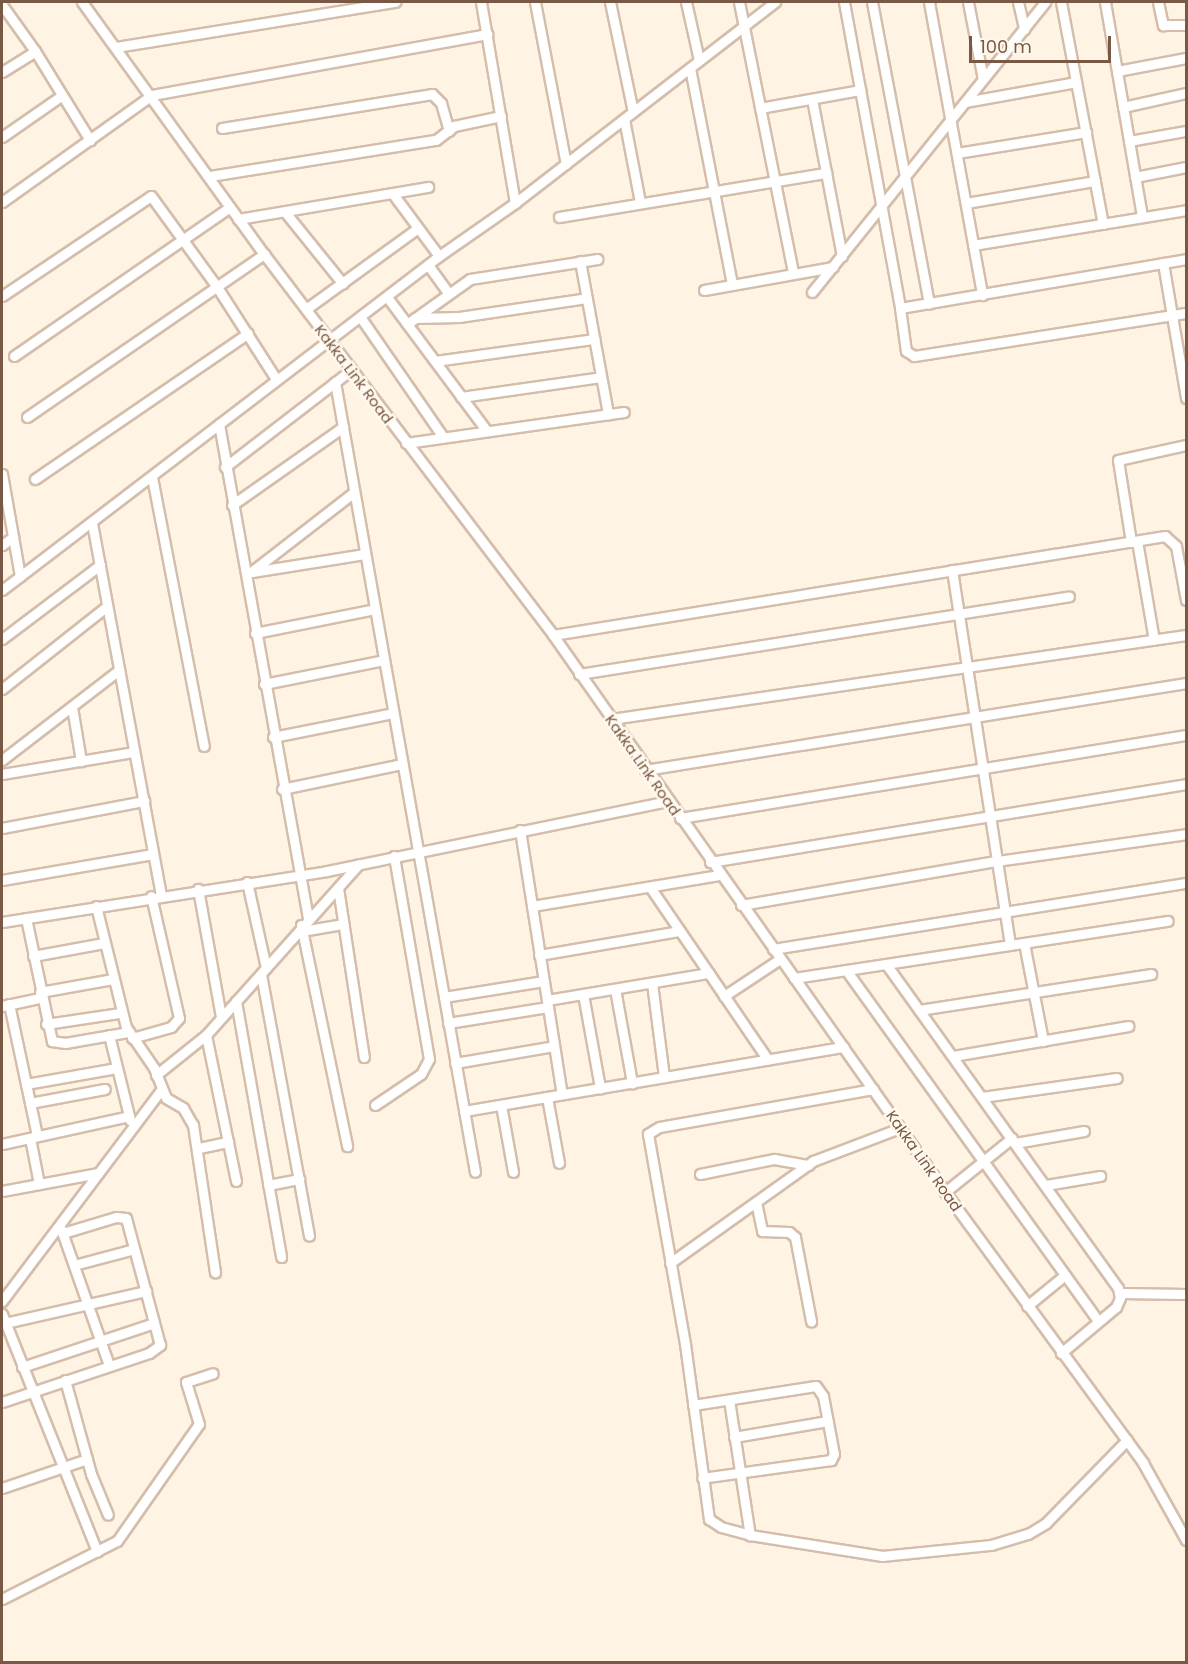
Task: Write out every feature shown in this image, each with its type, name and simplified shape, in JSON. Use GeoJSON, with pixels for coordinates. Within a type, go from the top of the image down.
{"type":"FeatureCollection","features":[{"type":"Feature","properties":{"kind":"street"},"geometry":{"type":"LineString","coordinates":[[83,2],[96,2]]}},
{"type":"Feature","properties":{"kind":"street","name":"Kakka Link Road"},"geometry":{"type":"LineString","coordinates":[[83,2],[330,343],[553,635],[645,770],[945,1192],[1127,1440],[1186,1540]]}},
{"type":"Feature","properties":{"kind":"street"},"geometry":{"type":"LineString","coordinates":[[116,47],[395,2]]}},
{"type":"Feature","properties":{"kind":"street"},"geometry":{"type":"LineString","coordinates":[[481,2],[515,203]]}},
{"type":"Feature","properties":{"kind":"street"},"geometry":{"type":"LineString","coordinates":[[535,2],[566,164]]}},
{"type":"Feature","properties":{"kind":"street"},"geometry":{"type":"LineString","coordinates":[[609,2],[633,112]]}},
{"type":"Feature","properties":{"kind":"street"},"geometry":{"type":"LineString","coordinates":[[686,2],[699,60]]}},
{"type":"Feature","properties":{"kind":"street"},"geometry":{"type":"LineString","coordinates":[[740,2],[793,273]]}},
{"type":"Feature","properties":{"kind":"street"},"geometry":{"type":"LineString","coordinates":[[2,590],[152,477],[276,379],[330,343],[439,256],[515,203],[775,2]]}},
{"type":"Feature","properties":{"kind":"street"},"geometry":{"type":"LineString","coordinates":[[844,2],[906,351],[914,357],[1186,313]]}},
{"type":"Feature","properties":{"kind":"street"},"geometry":{"type":"LineString","coordinates":[[872,2],[929,304]]}},
{"type":"Feature","properties":{"kind":"street"},"geometry":{"type":"LineString","coordinates":[[929,2],[982,295]]}},
{"type":"Feature","properties":{"kind":"street"},"geometry":{"type":"LineString","coordinates":[[968,2],[983,79]]}},
{"type":"Feature","properties":{"kind":"street"},"geometry":{"type":"LineString","coordinates":[[1018,2],[1024,29]]}},
{"type":"Feature","properties":{"kind":"street"},"geometry":{"type":"LineString","coordinates":[[812,292],[882,209],[1045,2]]}},
{"type":"Feature","properties":{"kind":"street"},"geometry":{"type":"LineString","coordinates":[[1061,2],[1103,224]]}},
{"type":"Feature","properties":{"kind":"street"},"geometry":{"type":"LineString","coordinates":[[1105,2],[1142,217]]}},
{"type":"Feature","properties":{"kind":"street"},"geometry":{"type":"LineString","coordinates":[[1158,2],[1163,25],[1186,25]]}},
{"type":"Feature","properties":{"kind":"street"},"geometry":{"type":"LineString","coordinates":[[2,5],[35,51],[90,140]]}},
{"type":"Feature","properties":{"kind":"street"},"geometry":{"type":"LineString","coordinates":[[2,202],[152,95],[487,34]]}},
{"type":"Feature","properties":{"kind":"street"},"geometry":{"type":"LineString","coordinates":[[2,72],[35,51]]}},
{"type":"Feature","properties":{"kind":"street"},"geometry":{"type":"LineString","coordinates":[[1117,71],[1186,58]]}},
{"type":"Feature","properties":{"kind":"street"},"geometry":{"type":"LineString","coordinates":[[690,68],[732,284]]}},
{"type":"Feature","properties":{"kind":"street"},"geometry":{"type":"LineString","coordinates":[[965,102],[1076,82]]}},
{"type":"Feature","properties":{"kind":"street"},"geometry":{"type":"LineString","coordinates":[[760,108],[860,90]]}},
{"type":"Feature","properties":{"kind":"street"},"geometry":{"type":"LineString","coordinates":[[1123,107],[1186,93]]}},
{"type":"Feature","properties":{"kind":"street"},"geometry":{"type":"LineString","coordinates":[[222,128],[432,94],[441,103],[449,131]]}},
{"type":"Feature","properties":{"kind":"street"},"geometry":{"type":"LineString","coordinates":[[2,137],[61,96]]}},
{"type":"Feature","properties":{"kind":"street"},"geometry":{"type":"LineString","coordinates":[[812,99],[842,256]]}},
{"type":"Feature","properties":{"kind":"street"},"geometry":{"type":"LineString","coordinates":[[210,176],[436,140],[457,125],[501,116]]}},
{"type":"Feature","properties":{"kind":"street"},"geometry":{"type":"LineString","coordinates":[[624,118],[640,202]]}},
{"type":"Feature","properties":{"kind":"street"},"geometry":{"type":"LineString","coordinates":[[1129,141],[1186,131]]}},
{"type":"Feature","properties":{"kind":"street"},"geometry":{"type":"LineString","coordinates":[[957,153],[1086,132]]}},
{"type":"Feature","properties":{"kind":"street"},"geometry":{"type":"LineString","coordinates":[[1135,177],[1186,168]]}},
{"type":"Feature","properties":{"kind":"street"},"geometry":{"type":"LineString","coordinates":[[559,217],[826,173]]}},
{"type":"Feature","properties":{"kind":"street"},"geometry":{"type":"LineString","coordinates":[[966,203],[1095,181]]}},
{"type":"Feature","properties":{"kind":"street"},"geometry":{"type":"LineString","coordinates":[[238,219],[428,187]]}},
{"type":"Feature","properties":{"kind":"street"},"geometry":{"type":"LineString","coordinates":[[393,194],[439,256]]}},
{"type":"Feature","properties":{"kind":"street"},"geometry":{"type":"LineString","coordinates":[[2,296],[146,197],[154,197],[248,333],[276,379]]}},
{"type":"Feature","properties":{"kind":"street"},"geometry":{"type":"LineString","coordinates":[[14,356],[230,207]]}},
{"type":"Feature","properties":{"kind":"street"},"geometry":{"type":"LineString","coordinates":[[974,245],[1186,210]]}},
{"type":"Feature","properties":{"kind":"street"},"geometry":{"type":"LineString","coordinates":[[285,212],[343,284]]}},
{"type":"Feature","properties":{"kind":"street"},"geometry":{"type":"LineString","coordinates":[[306,309],[418,228]]}},
{"type":"Feature","properties":{"kind":"street"},"geometry":{"type":"LineString","coordinates":[[27,417],[264,254]]}},
{"type":"Feature","properties":{"kind":"street"},"geometry":{"type":"LineString","coordinates":[[411,321],[477,276],[597,259]]}},
{"type":"Feature","properties":{"kind":"street"},"geometry":{"type":"LineString","coordinates":[[900,308],[1186,259]]}},
{"type":"Feature","properties":{"kind":"street"},"geometry":{"type":"LineString","coordinates":[[580,261],[608,414]]}},
{"type":"Feature","properties":{"kind":"street"},"geometry":{"type":"LineString","coordinates":[[1163,263],[1186,398]]}},
{"type":"Feature","properties":{"kind":"street"},"geometry":{"type":"LineString","coordinates":[[428,265],[448,294]]}},
{"type":"Feature","properties":{"kind":"street"},"geometry":{"type":"LineString","coordinates":[[704,290],[833,267]]}},
{"type":"Feature","properties":{"kind":"street"},"geometry":{"type":"LineString","coordinates":[[387,297],[411,321],[435,361],[487,431]]}},
{"type":"Feature","properties":{"kind":"street"},"geometry":{"type":"LineString","coordinates":[[411,321],[459,317],[587,298]]}},
{"type":"Feature","properties":{"kind":"street"},"geometry":{"type":"LineString","coordinates":[[361,318],[443,437]]}},
{"type":"Feature","properties":{"kind":"street"},"geometry":{"type":"LineString","coordinates":[[35,479],[248,333]]}},
{"type":"Feature","properties":{"kind":"street"},"geometry":{"type":"LineString","coordinates":[[435,361],[594,339]]}},
{"type":"Feature","properties":{"kind":"street"},"geometry":{"type":"LineString","coordinates":[[225,467],[351,370]]}},
{"type":"Feature","properties":{"kind":"street"},"geometry":{"type":"LineString","coordinates":[[461,397],[601,376]]}},
{"type":"Feature","properties":{"kind":"street"},"geometry":{"type":"LineString","coordinates":[[335,382],[475,1172]]}},
{"type":"Feature","properties":{"kind":"street"},"geometry":{"type":"LineString","coordinates":[[406,442],[624,412]]}},
{"type":"Feature","properties":{"kind":"street"},"geometry":{"type":"LineString","coordinates":[[219,424],[232,505],[248,573],[255,633],[298,875],[303,925],[347,1146]]}},
{"type":"Feature","properties":{"kind":"street"},"geometry":{"type":"LineString","coordinates":[[232,505],[343,427]]}},
{"type":"Feature","properties":{"kind":"street"},"geometry":{"type":"LineString","coordinates":[[1154,639],[1118,460],[1186,446]]}},
{"type":"Feature","properties":{"kind":"street"},"geometry":{"type":"LineString","coordinates":[[2,474],[3,492],[20,576]]}},
{"type":"Feature","properties":{"kind":"street"},"geometry":{"type":"LineString","coordinates":[[152,477],[204,746]]}},
{"type":"Feature","properties":{"kind":"street"},"geometry":{"type":"LineString","coordinates":[[248,573],[354,492]]}},
{"type":"Feature","properties":{"kind":"street"},"geometry":{"type":"LineString","coordinates":[[92,523],[161,895]]}},
{"type":"Feature","properties":{"kind":"street"},"geometry":{"type":"LineString","coordinates":[[553,635],[1165,536],[1173,541],[1186,600]]}},
{"type":"Feature","properties":{"kind":"street"},"geometry":{"type":"LineString","coordinates":[[2,545],[13,537]]}},
{"type":"Feature","properties":{"kind":"street"},"geometry":{"type":"LineString","coordinates":[[248,573],[365,554]]}},
{"type":"Feature","properties":{"kind":"street"},"geometry":{"type":"LineString","coordinates":[[2,639],[100,565]]}},
{"type":"Feature","properties":{"kind":"street"},"geometry":{"type":"LineString","coordinates":[[951,570],[1010,945]]}},
{"type":"Feature","properties":{"kind":"street"},"geometry":{"type":"LineString","coordinates":[[579,674],[1069,596]]}},
{"type":"Feature","properties":{"kind":"street"},"geometry":{"type":"LineString","coordinates":[[2,688],[107,606]]}},
{"type":"Feature","properties":{"kind":"street"},"geometry":{"type":"LineString","coordinates":[[255,633],[375,609]]}},
{"type":"Feature","properties":{"kind":"street"},"geometry":{"type":"LineString","coordinates":[[611,719],[1186,635]]}},
{"type":"Feature","properties":{"kind":"street"},"geometry":{"type":"LineString","coordinates":[[264,684],[384,660]]}},
{"type":"Feature","properties":{"kind":"street"},"geometry":{"type":"LineString","coordinates":[[2,760],[119,670]]}},
{"type":"Feature","properties":{"kind":"street"},"geometry":{"type":"LineString","coordinates":[[645,770],[974,714],[1186,683]]}},
{"type":"Feature","properties":{"kind":"street"},"geometry":{"type":"LineString","coordinates":[[72,708],[81,761]]}},
{"type":"Feature","properties":{"kind":"street"},"geometry":{"type":"LineString","coordinates":[[273,737],[393,713]]}},
{"type":"Feature","properties":{"kind":"street"},"geometry":{"type":"LineString","coordinates":[[680,818],[1186,735]]}},
{"type":"Feature","properties":{"kind":"street"},"geometry":{"type":"LineString","coordinates":[[2,774],[134,752]]}},
{"type":"Feature","properties":{"kind":"street"},"geometry":{"type":"LineString","coordinates":[[282,789],[402,764]]}},
{"type":"Feature","properties":{"kind":"street"},"geometry":{"type":"LineString","coordinates":[[710,862],[1186,784]]}},
{"type":"Feature","properties":{"kind":"street"},"geometry":{"type":"LineString","coordinates":[[2,828],[144,801]]}},
{"type":"Feature","properties":{"kind":"street"},"geometry":{"type":"LineString","coordinates":[[2,922],[359,864],[417,850],[668,801]]}},
{"type":"Feature","properties":{"kind":"street"},"geometry":{"type":"LineString","coordinates":[[519,830],[562,1094]]}},
{"type":"Feature","properties":{"kind":"street"},"geometry":{"type":"LineString","coordinates":[[741,905],[997,861],[1186,834]]}},
{"type":"Feature","properties":{"kind":"street"},"geometry":{"type":"LineString","coordinates":[[2,880],[153,854]]}},
{"type":"Feature","properties":{"kind":"street"},"geometry":{"type":"LineString","coordinates":[[375,1104],[421,1074],[429,1059],[394,856]]}},
{"type":"Feature","properties":{"kind":"street"},"geometry":{"type":"LineString","coordinates":[[156,1075],[206,1035],[359,864]]}},
{"type":"Feature","properties":{"kind":"street"},"geometry":{"type":"LineString","coordinates":[[532,906],[720,875]]}},
{"type":"Feature","properties":{"kind":"street"},"geometry":{"type":"LineString","coordinates":[[247,882],[309,1236]]}},
{"type":"Feature","properties":{"kind":"street"},"geometry":{"type":"LineString","coordinates":[[773,950],[1004,909],[1186,883]]}},
{"type":"Feature","properties":{"kind":"street"},"geometry":{"type":"LineString","coordinates":[[650,887],[768,1060]]}},
{"type":"Feature","properties":{"kind":"street"},"geometry":{"type":"LineString","coordinates":[[338,888],[364,1057]]}},
{"type":"Feature","properties":{"kind":"street"},"geometry":{"type":"LineString","coordinates":[[198,889],[221,1017]]}},
{"type":"Feature","properties":{"kind":"street"},"geometry":{"type":"LineString","coordinates":[[26,918],[50,1039],[57,1044],[109,1035],[130,1035],[176,1025],[179,1018],[151,896]]}},
{"type":"Feature","properties":{"kind":"street"},"geometry":{"type":"LineString","coordinates":[[96,906],[120,1012],[130,1035],[156,1075],[161,1090],[188,1113],[199,1148],[215,1272]]}},
{"type":"Feature","properties":{"kind":"street"},"geometry":{"type":"LineString","coordinates":[[794,978],[1168,921]]}},
{"type":"Feature","properties":{"kind":"street"},"geometry":{"type":"LineString","coordinates":[[303,925],[343,924]]}},
{"type":"Feature","properties":{"kind":"street"},"geometry":{"type":"LineString","coordinates":[[539,955],[680,931]]}},
{"type":"Feature","properties":{"kind":"street"},"geometry":{"type":"LineString","coordinates":[[33,956],[104,943]]}},
{"type":"Feature","properties":{"kind":"street"},"geometry":{"type":"LineString","coordinates":[[1024,943],[1043,1041]]}},
{"type":"Feature","properties":{"kind":"street"},"geometry":{"type":"LineString","coordinates":[[724,996],[780,959]]}},
{"type":"Feature","properties":{"kind":"street"},"geometry":{"type":"LineString","coordinates":[[886,964],[1046,1185],[1119,1293],[1116,1307],[1061,1353]]}},
{"type":"Feature","properties":{"kind":"street"},"geometry":{"type":"LineString","coordinates":[[846,970],[1098,1321]]}},
{"type":"Feature","properties":{"kind":"street"},"geometry":{"type":"LineString","coordinates":[[448,1023],[547,1004],[584,994],[709,974]]}},
{"type":"Feature","properties":{"kind":"street"},"geometry":{"type":"LineString","coordinates":[[919,1010],[1151,974]]}},
{"type":"Feature","properties":{"kind":"street"},"geometry":{"type":"LineString","coordinates":[[39,1184],[30,1103],[5,1005],[113,979]]}},
{"type":"Feature","properties":{"kind":"street"},"geometry":{"type":"LineString","coordinates":[[444,997],[544,981]]}},
{"type":"Feature","properties":{"kind":"street"},"geometry":{"type":"LineString","coordinates":[[652,983],[664,1077]]}},
{"type":"Feature","properties":{"kind":"street"},"geometry":{"type":"LineString","coordinates":[[615,989],[632,1083]]}},
{"type":"Feature","properties":{"kind":"street"},"geometry":{"type":"LineString","coordinates":[[584,994],[600,1088]]}},
{"type":"Feature","properties":{"kind":"street"},"geometry":{"type":"LineString","coordinates":[[236,1000],[280,1257]]}},
{"type":"Feature","properties":{"kind":"street"},"geometry":{"type":"LineString","coordinates":[[46,1024],[120,1012]]}},
{"type":"Feature","properties":{"kind":"street"},"geometry":{"type":"LineString","coordinates":[[953,1056],[1128,1026]]}},
{"type":"Feature","properties":{"kind":"street"},"geometry":{"type":"LineString","coordinates":[[109,1035],[132,1128]]}},
{"type":"Feature","properties":{"kind":"street"},"geometry":{"type":"LineString","coordinates":[[206,1035],[236,1181]]}},
{"type":"Feature","properties":{"kind":"street"},"geometry":{"type":"LineString","coordinates":[[455,1063],[554,1047]]}},
{"type":"Feature","properties":{"kind":"street"},"geometry":{"type":"LineString","coordinates":[[464,1111],[844,1047]]}},
{"type":"Feature","properties":{"kind":"street"},"geometry":{"type":"LineString","coordinates":[[26,1084],[117,1068]]}},
{"type":"Feature","properties":{"kind":"street"},"geometry":{"type":"LineString","coordinates":[[982,1097],[1117,1078]]}},
{"type":"Feature","properties":{"kind":"street"},"geometry":{"type":"LineString","coordinates":[[30,1103],[105,1089]]}},
{"type":"Feature","properties":{"kind":"street"},"geometry":{"type":"LineString","coordinates":[[873,1089],[650,1130],[649,1151],[670,1263],[709,1519],[721,1527],[750,1535],[891,1557],[991,1545],[1028,1534],[1046,1522],[1127,1440]]}},
{"type":"Feature","properties":{"kind":"street"},"geometry":{"type":"LineString","coordinates":[[2,1297],[62,1230],[98,1173],[161,1090]]}},
{"type":"Feature","properties":{"kind":"street"},"geometry":{"type":"LineString","coordinates":[[547,1097],[559,1163]]}},
{"type":"Feature","properties":{"kind":"street"},"geometry":{"type":"LineString","coordinates":[[501,1105],[513,1172]]}},
{"type":"Feature","properties":{"kind":"street"},"geometry":{"type":"LineString","coordinates":[[2,1144],[129,1116]]}},
{"type":"Feature","properties":{"kind":"street"},"geometry":{"type":"LineString","coordinates":[[670,1263],[808,1165],[900,1128]]}},
{"type":"Feature","properties":{"kind":"street"},"geometry":{"type":"LineString","coordinates":[[945,1192],[1013,1140],[1084,1131]]}},
{"type":"Feature","properties":{"kind":"street"},"geometry":{"type":"LineString","coordinates":[[199,1148],[228,1142]]}},
{"type":"Feature","properties":{"kind":"street"},"geometry":{"type":"LineString","coordinates":[[700,1174],[774,1159],[808,1165]]}},
{"type":"Feature","properties":{"kind":"street"},"geometry":{"type":"LineString","coordinates":[[2,1191],[98,1173]]}},
{"type":"Feature","properties":{"kind":"street"},"geometry":{"type":"LineString","coordinates":[[1046,1185],[1100,1176]]}},
{"type":"Feature","properties":{"kind":"street"},"geometry":{"type":"LineString","coordinates":[[268,1185],[299,1179]]}},
{"type":"Feature","properties":{"kind":"street"},"geometry":{"type":"LineString","coordinates":[[756,1202],[762,1231],[789,1232],[795,1237],[810,1321]]}},
{"type":"Feature","properties":{"kind":"street"},"geometry":{"type":"LineString","coordinates":[[2,1402],[158,1348],[146,1292],[123,1217],[62,1230]]}},
{"type":"Feature","properties":{"kind":"street"},"geometry":{"type":"LineString","coordinates":[[62,1230],[109,1365]]}},
{"type":"Feature","properties":{"kind":"street"},"geometry":{"type":"LineString","coordinates":[[74,1265],[134,1249]]}},
{"type":"Feature","properties":{"kind":"street"},"geometry":{"type":"LineString","coordinates":[[1027,1306],[1065,1275]]}},
{"type":"Feature","properties":{"kind":"street"},"geometry":{"type":"LineString","coordinates":[[97,1552],[3,1319],[88,1305],[146,1292]]}},
{"type":"Feature","properties":{"kind":"street"},"geometry":{"type":"LineString","coordinates":[[1119,1293],[1186,1294]]}},
{"type":"Feature","properties":{"kind":"street"},"geometry":{"type":"LineString","coordinates":[[22,1367],[154,1323]]}},
{"type":"Feature","properties":{"kind":"street"},"geometry":{"type":"LineString","coordinates":[[2,1599],[97,1552],[121,1537],[199,1424],[186,1382],[213,1373]]}},
{"type":"Feature","properties":{"kind":"street"},"geometry":{"type":"LineString","coordinates":[[65,1380],[87,1459],[108,1515]]}},
{"type":"Feature","properties":{"kind":"street"},"geometry":{"type":"LineString","coordinates":[[693,1406],[816,1386],[822,1393],[828,1421],[832,1459],[702,1478]]}},
{"type":"Feature","properties":{"kind":"street"},"geometry":{"type":"LineString","coordinates":[[729,1400],[750,1535]]}},
{"type":"Feature","properties":{"kind":"street"},"geometry":{"type":"LineString","coordinates":[[734,1437],[828,1421]]}},
{"type":"Feature","properties":{"kind":"street"},"geometry":{"type":"LineString","coordinates":[[2,1488],[87,1459]]}}]}
